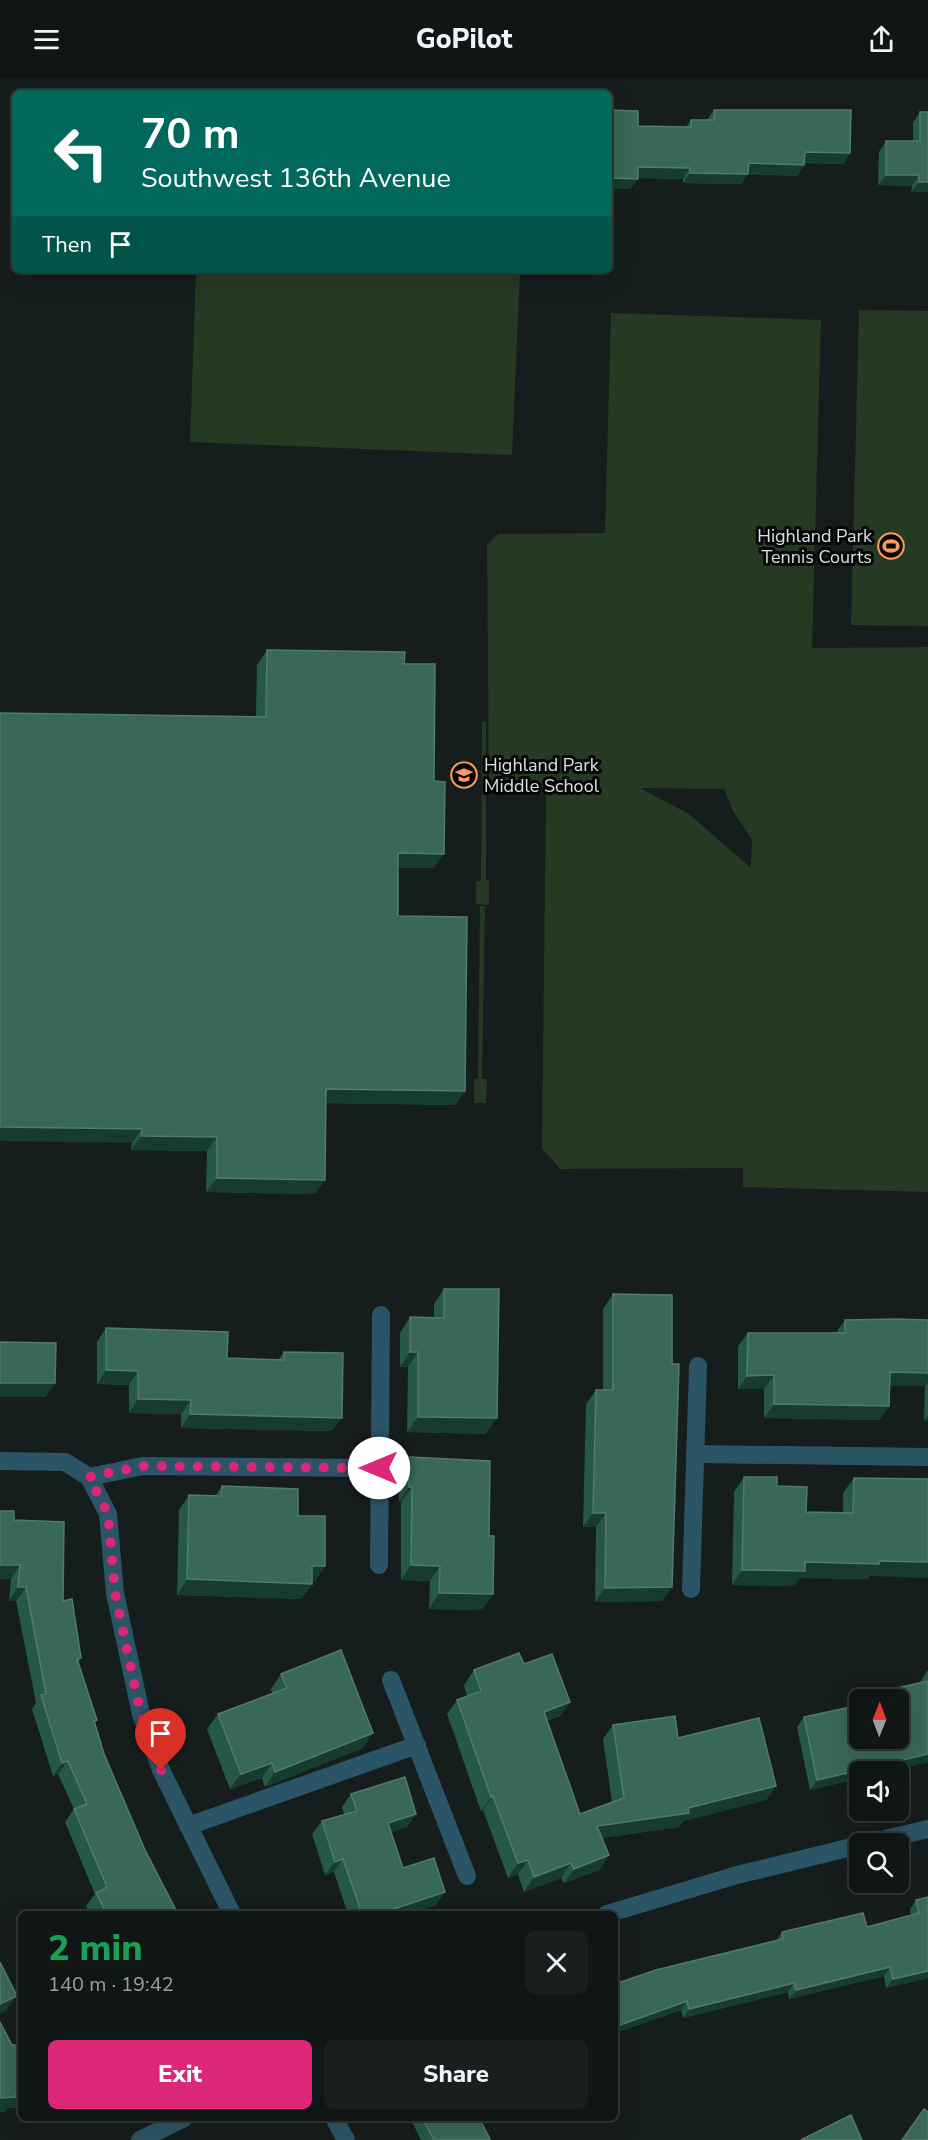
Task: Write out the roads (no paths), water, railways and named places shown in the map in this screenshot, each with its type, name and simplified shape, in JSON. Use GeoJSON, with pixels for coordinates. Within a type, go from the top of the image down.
{"type":"FeatureCollection","features":[{"type":"Feature","properties":{"kind":"street"},"geometry":{"type":"LineString","coordinates":[[379,1565],[381,1315]]}},
{"type":"Feature","properties":{"kind":"street"},"geometry":{"type":"LineString","coordinates":[[691,1589],[698,1366]]}},
{"type":"Feature","properties":{"kind":"street"},"geometry":{"type":"LineString","coordinates":[[695,1454],[928,1457]]}},
{"type":"Feature","properties":{"kind":"street"},"geometry":{"type":"LineString","coordinates":[[0,1461],[65,1462],[89,1477],[108,1514],[115,1593],[141,1714],[161,1770],[230,1911]]}},
{"type":"Feature","properties":{"kind":"street"},"geometry":{"type":"LineString","coordinates":[[89,1477],[144,1466],[379,1468]]}},
{"type":"Feature","properties":{"kind":"street"},"geometry":{"type":"LineString","coordinates":[[392,1680],[467,1876]]}},
{"type":"Feature","properties":{"kind":"street"},"geometry":{"type":"LineString","coordinates":[[188,1826],[417,1745]]}},
{"type":"Feature","properties":{"kind":"street"},"geometry":{"type":"LineString","coordinates":[[909,1833],[928,1829]]}},
{"type":"Feature","properties":{"kind":"street"},"geometry":{"type":"LineString","coordinates":[[617,1911],[737,1875],[849,1848]]}},
{"type":"Feature","properties":{"kind":"street"},"geometry":{"type":"LineString","coordinates":[[140,2140],[177,2121]]}},
{"type":"Feature","properties":{"kind":"street"},"geometry":{"type":"LineString","coordinates":[[336,2121],[346,2140]]}},
{"type":"Feature","properties":{"kind":"place","name":"Highland Park Tennis Courts"},"geometry":{"type":"Point","coordinates":[891,546]}},
{"type":"Feature","properties":{"kind":"place","name":"Highland Park Middle School"},"geometry":{"type":"Point","coordinates":[464,775]}}]}
